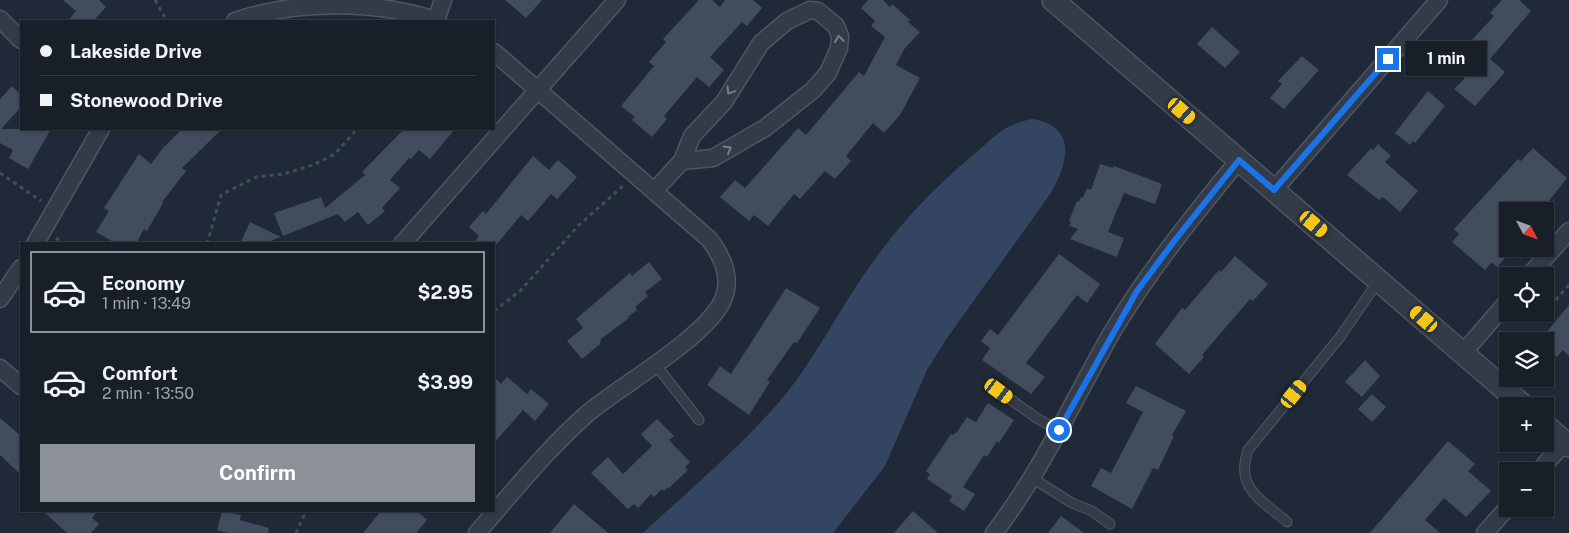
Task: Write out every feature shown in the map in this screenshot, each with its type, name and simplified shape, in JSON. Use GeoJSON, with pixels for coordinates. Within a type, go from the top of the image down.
{"type":"FeatureCollection","features":[{"type":"Feature","properties":{"kind":"street"},"geometry":{"type":"LineString","coordinates":[[437,20],[443,0]]}},
{"type":"Feature","properties":{"kind":"street"},"geometry":{"type":"LineString","coordinates":[[404,242],[617,0]]}},
{"type":"Feature","properties":{"kind":"street"},"geometry":{"type":"LineString","coordinates":[[1053,0],[1514,397]]}},
{"type":"Feature","properties":{"kind":"street"},"geometry":{"type":"LineString","coordinates":[[1274,190],[1439,0]]}},
{"type":"Feature","properties":{"kind":"street"},"geometry":{"type":"LineString","coordinates":[[238,20],[274,9],[310,2],[349,3],[388,8],[433,20]]}},
{"type":"Feature","properties":{"kind":"street"},"geometry":{"type":"LineString","coordinates":[[655,190],[682,161],[692,136],[724,102],[761,43],[786,21],[810,10],[818,11],[836,26],[840,36],[839,48],[828,73],[813,90],[765,128],[713,158],[682,161]]}},
{"type":"Feature","properties":{"kind":"street"},"geometry":{"type":"LineString","coordinates":[[0,20],[20,39]]}},
{"type":"Feature","properties":{"kind":"street"},"geometry":{"type":"LineString","coordinates":[[477,533],[571,429],[589,412],[688,339],[722,302],[726,288],[724,263],[718,250],[709,239],[635,172],[495,53]]}},
{"type":"Feature","properties":{"kind":"street"},"geometry":{"type":"LineString","coordinates":[[37,242],[100,130]]}},
{"type":"Feature","properties":{"kind":"street"},"geometry":{"type":"LineString","coordinates":[[994,533],[1032,478],[1137,291],[1239,160]]}},
{"type":"Feature","properties":{"kind":"street"},"geometry":{"type":"LineString","coordinates":[[1537,267],[1569,231]]}},
{"type":"Feature","properties":{"kind":"street"},"geometry":{"type":"LineString","coordinates":[[0,299],[20,269]]}},
{"type":"Feature","properties":{"kind":"street"},"geometry":{"type":"LineString","coordinates":[[1463,353],[1499,311]]}},
{"type":"Feature","properties":{"kind":"street"},"geometry":{"type":"LineString","coordinates":[[0,368],[20,385]]}},
{"type":"Feature","properties":{"kind":"street"},"geometry":{"type":"LineString","coordinates":[[1548,462],[1567,444],[1554,432]]}},
{"type":"Feature","properties":{"kind":"street"},"geometry":{"type":"LineString","coordinates":[[1484,533],[1499,517]]}},
{"type":"Feature","properties":{"kind":"lane"},"geometry":{"type":"LineString","coordinates":[[1287,522],[1253,492],[1245,480],[1242,466],[1248,450],[1340,337],[1379,279]]}},
{"type":"Feature","properties":{"kind":"lane"},"geometry":{"type":"LineString","coordinates":[[655,364],[699,420]]}},
{"type":"Feature","properties":{"kind":"lane"},"geometry":{"type":"LineString","coordinates":[[999,391],[1038,419],[1059,430]]}},
{"type":"Feature","properties":{"kind":"lane"},"geometry":{"type":"LineString","coordinates":[[1032,478],[1110,524]]}},
{"type":"Feature","properties":{"kind":"path"},"geometry":{"type":"LineString","coordinates":[[155,0],[166,20]]}},
{"type":"Feature","properties":{"kind":"path"},"geometry":{"type":"LineString","coordinates":[[207,242],[221,194],[256,177],[284,174],[313,165],[335,154],[356,130]]}},
{"type":"Feature","properties":{"kind":"path"},"geometry":{"type":"LineString","coordinates":[[495,310],[520,291],[579,225],[615,194],[635,172]]}},
{"type":"Feature","properties":{"kind":"path"},"geometry":{"type":"LineString","coordinates":[[0,173],[43,202],[49,221]]}},
{"type":"Feature","properties":{"kind":"path"},"geometry":{"type":"LineString","coordinates":[[1554,302],[1569,285]]}},
{"type":"Feature","properties":{"kind":"path"},"geometry":{"type":"LineString","coordinates":[[296,533],[306,512]]}},
{"type":"Feature","properties":{"kind":"water"},"geometry":{"type":"Polygon","coordinates":[[[1032,119],[1047,123],[1057,129],[1063,138],[1065,158],[1057,181],[1051,193],[947,338],[927,370],[885,466],[833,533],[643,533],[741,442],[785,395],[809,362],[875,259],[913,212],[957,169],[999,133],[1013,125],[1032,119]]]}},
{"type":"Feature","properties":{"kind":"building"},"geometry":{"type":"Polygon","coordinates":[[[63,0],[99,0],[106,7],[94,20],[69,20],[76,11],[63,0]]]}},
{"type":"Feature","properties":{"kind":"building"},"geometry":{"type":"Polygon","coordinates":[[[505,0],[542,0],[526,18],[505,0]]]}},
{"type":"Feature","properties":{"kind":"building"},"geometry":{"type":"Polygon","coordinates":[[[699,0],[712,0],[720,7],[725,0],[753,0],[762,8],[747,26],[742,22],[710,57],[724,70],[709,87],[697,77],[664,116],[667,119],[652,137],[632,120],[635,117],[621,106],[654,66],[649,62],[666,42],[663,39],[699,0]]]}},
{"type":"Feature","properties":{"kind":"building"},"geometry":{"type":"Polygon","coordinates":[[[868,0],[883,0],[890,7],[892,4],[920,32],[905,48],[896,65],[920,78],[900,115],[884,133],[873,123],[846,156],[851,161],[835,179],[825,171],[800,199],[794,194],[768,226],[754,215],[749,221],[720,197],[735,180],[745,188],[798,128],[806,135],[859,72],[864,76],[885,37],[871,26],[875,21],[861,8],[868,0]]]}},
{"type":"Feature","properties":{"kind":"building"},"geometry":{"type":"Polygon","coordinates":[[[1502,0],[1519,0],[1531,11],[1490,59],[1505,72],[1475,106],[1454,89],[1465,78],[1462,76],[1470,67],[1457,56],[1494,16],[1490,13],[1502,0]]]}},
{"type":"Feature","properties":{"kind":"building"},"geometry":{"type":"Polygon","coordinates":[[[1212,27],[1240,52],[1225,68],[1197,44],[1212,27]]]}},
{"type":"Feature","properties":{"kind":"building"},"geometry":{"type":"Polygon","coordinates":[[[1302,56],[1319,70],[1284,109],[1270,98],[1282,84],[1278,81],[1302,56]]]}},
{"type":"Feature","properties":{"kind":"building"},"geometry":{"type":"Polygon","coordinates":[[[12,86],[20,94],[20,108],[1,129],[50,130],[28,169],[9,158],[13,150],[0,143],[0,99],[12,86]]]}},
{"type":"Feature","properties":{"kind":"building"},"geometry":{"type":"Polygon","coordinates":[[[1428,91],[1445,106],[1415,143],[1413,141],[1410,145],[1395,133],[1428,91]]]}},
{"type":"Feature","properties":{"kind":"building"},"geometry":{"type":"Polygon","coordinates":[[[181,130],[221,130],[182,168],[186,171],[162,202],[147,231],[144,229],[137,242],[114,242],[96,232],[109,211],[104,208],[139,154],[151,164],[163,148],[181,130]]]}},
{"type":"Feature","properties":{"kind":"building"},"geometry":{"type":"Polygon","coordinates":[[[403,130],[454,130],[430,159],[419,150],[411,159],[409,158],[390,180],[400,188],[382,208],[385,211],[368,225],[358,212],[345,222],[338,214],[283,236],[274,213],[321,197],[325,208],[365,175],[362,172],[403,130]]]}},
{"type":"Feature","properties":{"kind":"building"},"geometry":{"type":"Polygon","coordinates":[[[1378,144],[1391,156],[1385,162],[1418,191],[1400,212],[1383,197],[1379,200],[1347,175],[1371,148],[1373,150],[1378,144]]]}},
{"type":"Feature","properties":{"kind":"building"},"geometry":{"type":"Polygon","coordinates":[[[1533,148],[1567,178],[1548,202],[1499,202],[1499,258],[1505,258],[1497,267],[1492,262],[1485,270],[1452,242],[1459,234],[1454,229],[1518,159],[1521,161],[1533,148]]]}},
{"type":"Feature","properties":{"kind":"building"},"geometry":{"type":"Polygon","coordinates":[[[533,156],[549,170],[558,160],[577,177],[557,199],[551,194],[528,221],[521,215],[497,244],[495,242],[474,242],[479,236],[469,227],[483,211],[486,214],[533,156]]]}},
{"type":"Feature","properties":{"kind":"building"},"geometry":{"type":"Polygon","coordinates":[[[1100,164],[1113,168],[1114,166],[1162,184],[1155,204],[1124,193],[1108,232],[1124,238],[1117,257],[1070,239],[1078,229],[1069,226],[1071,222],[1069,221],[1077,201],[1079,202],[1081,197],[1083,198],[1087,188],[1091,190],[1100,164]]]}},
{"type":"Feature","properties":{"kind":"building"},"geometry":{"type":"Polygon","coordinates":[[[250,222],[281,237],[267,242],[241,242],[250,222]]]}},
{"type":"Feature","properties":{"kind":"building"},"geometry":{"type":"Polygon","coordinates":[[[1059,254],[1100,284],[1087,303],[1077,295],[1026,363],[1045,377],[1031,394],[982,360],[990,348],[981,341],[990,329],[998,335],[1059,254]]]}},
{"type":"Feature","properties":{"kind":"building"},"geometry":{"type":"Polygon","coordinates":[[[1235,256],[1268,284],[1253,301],[1250,299],[1202,355],[1204,357],[1189,374],[1155,344],[1182,308],[1185,310],[1219,270],[1221,272],[1235,256]]]}},
{"type":"Feature","properties":{"kind":"building"},"geometry":{"type":"Polygon","coordinates":[[[649,262],[662,279],[645,292],[648,296],[635,307],[637,310],[629,318],[601,339],[600,344],[582,359],[567,341],[583,328],[576,319],[630,273],[632,276],[649,262]]]}},
{"type":"Feature","properties":{"kind":"building"},"geometry":{"type":"Polygon","coordinates":[[[786,288],[820,308],[797,343],[794,342],[767,380],[770,382],[749,415],[707,385],[720,366],[731,374],[786,288]]]}},
{"type":"Feature","properties":{"kind":"building"},"geometry":{"type":"Polygon","coordinates":[[[1569,305],[1569,356],[1563,350],[1557,357],[1554,354],[1554,332],[1546,332],[1569,305]]]}},
{"type":"Feature","properties":{"kind":"building"},"geometry":{"type":"Polygon","coordinates":[[[1365,360],[1380,376],[1362,397],[1345,382],[1365,360]]]}},
{"type":"Feature","properties":{"kind":"building"},"geometry":{"type":"Polygon","coordinates":[[[507,377],[527,394],[531,389],[549,404],[535,421],[523,410],[495,442],[495,378],[501,384],[507,377]]]}},
{"type":"Feature","properties":{"kind":"building"},"geometry":{"type":"Polygon","coordinates":[[[1136,386],[1186,411],[1172,435],[1174,436],[1158,470],[1153,468],[1132,509],[1091,486],[1101,468],[1111,473],[1143,412],[1126,403],[1136,386]]]}},
{"type":"Feature","properties":{"kind":"building"},"geometry":{"type":"Polygon","coordinates":[[[1372,394],[1386,407],[1372,422],[1358,409],[1372,394]]]}},
{"type":"Feature","properties":{"kind":"building"},"geometry":{"type":"Polygon","coordinates":[[[988,403],[1014,420],[987,457],[984,455],[963,487],[975,494],[964,511],[949,501],[952,496],[927,479],[930,474],[926,471],[951,434],[953,435],[957,432],[967,417],[976,422],[988,403]]]}},
{"type":"Feature","properties":{"kind":"building"},"geometry":{"type":"Polygon","coordinates":[[[0,418],[20,435],[20,474],[0,455],[0,418]]]}},
{"type":"Feature","properties":{"kind":"building"},"geometry":{"type":"Polygon","coordinates":[[[657,419],[674,436],[669,440],[690,462],[685,467],[688,470],[669,488],[664,491],[662,489],[654,497],[651,494],[638,508],[634,504],[628,509],[591,473],[608,457],[623,474],[652,446],[641,434],[657,419]]]}},
{"type":"Feature","properties":{"kind":"building"},"geometry":{"type":"Polygon","coordinates":[[[1448,441],[1475,464],[1468,471],[1491,491],[1466,517],[1444,498],[1425,520],[1440,533],[1370,533],[1448,441]]]}},
{"type":"Feature","properties":{"kind":"building"},"geometry":{"type":"Polygon","coordinates":[[[574,504],[608,533],[550,533],[574,504]]]}},
{"type":"Feature","properties":{"kind":"building"},"geometry":{"type":"Polygon","coordinates":[[[913,511],[938,533],[894,533],[913,511]]]}},
{"type":"Feature","properties":{"kind":"building"},"geometry":{"type":"Polygon","coordinates":[[[44,512],[97,512],[92,518],[99,524],[91,533],[67,533],[44,512]]]}},
{"type":"Feature","properties":{"kind":"building"},"geometry":{"type":"Polygon","coordinates":[[[222,512],[241,515],[240,520],[269,528],[268,533],[229,533],[217,530],[222,512]]]}},
{"type":"Feature","properties":{"kind":"building"},"geometry":{"type":"Polygon","coordinates":[[[380,512],[418,512],[427,520],[416,533],[363,533],[380,512]]]}},
{"type":"Feature","properties":{"kind":"building"},"geometry":{"type":"Polygon","coordinates":[[[1061,516],[1084,533],[1048,533],[1061,516]]]}},
{"type":"Feature","properties":{"kind":"route"},"geometry":{"type":"LineString","coordinates":[[1059,430],[1137,291],[1239,160],[1274,190],[1388,59]]}}]}
